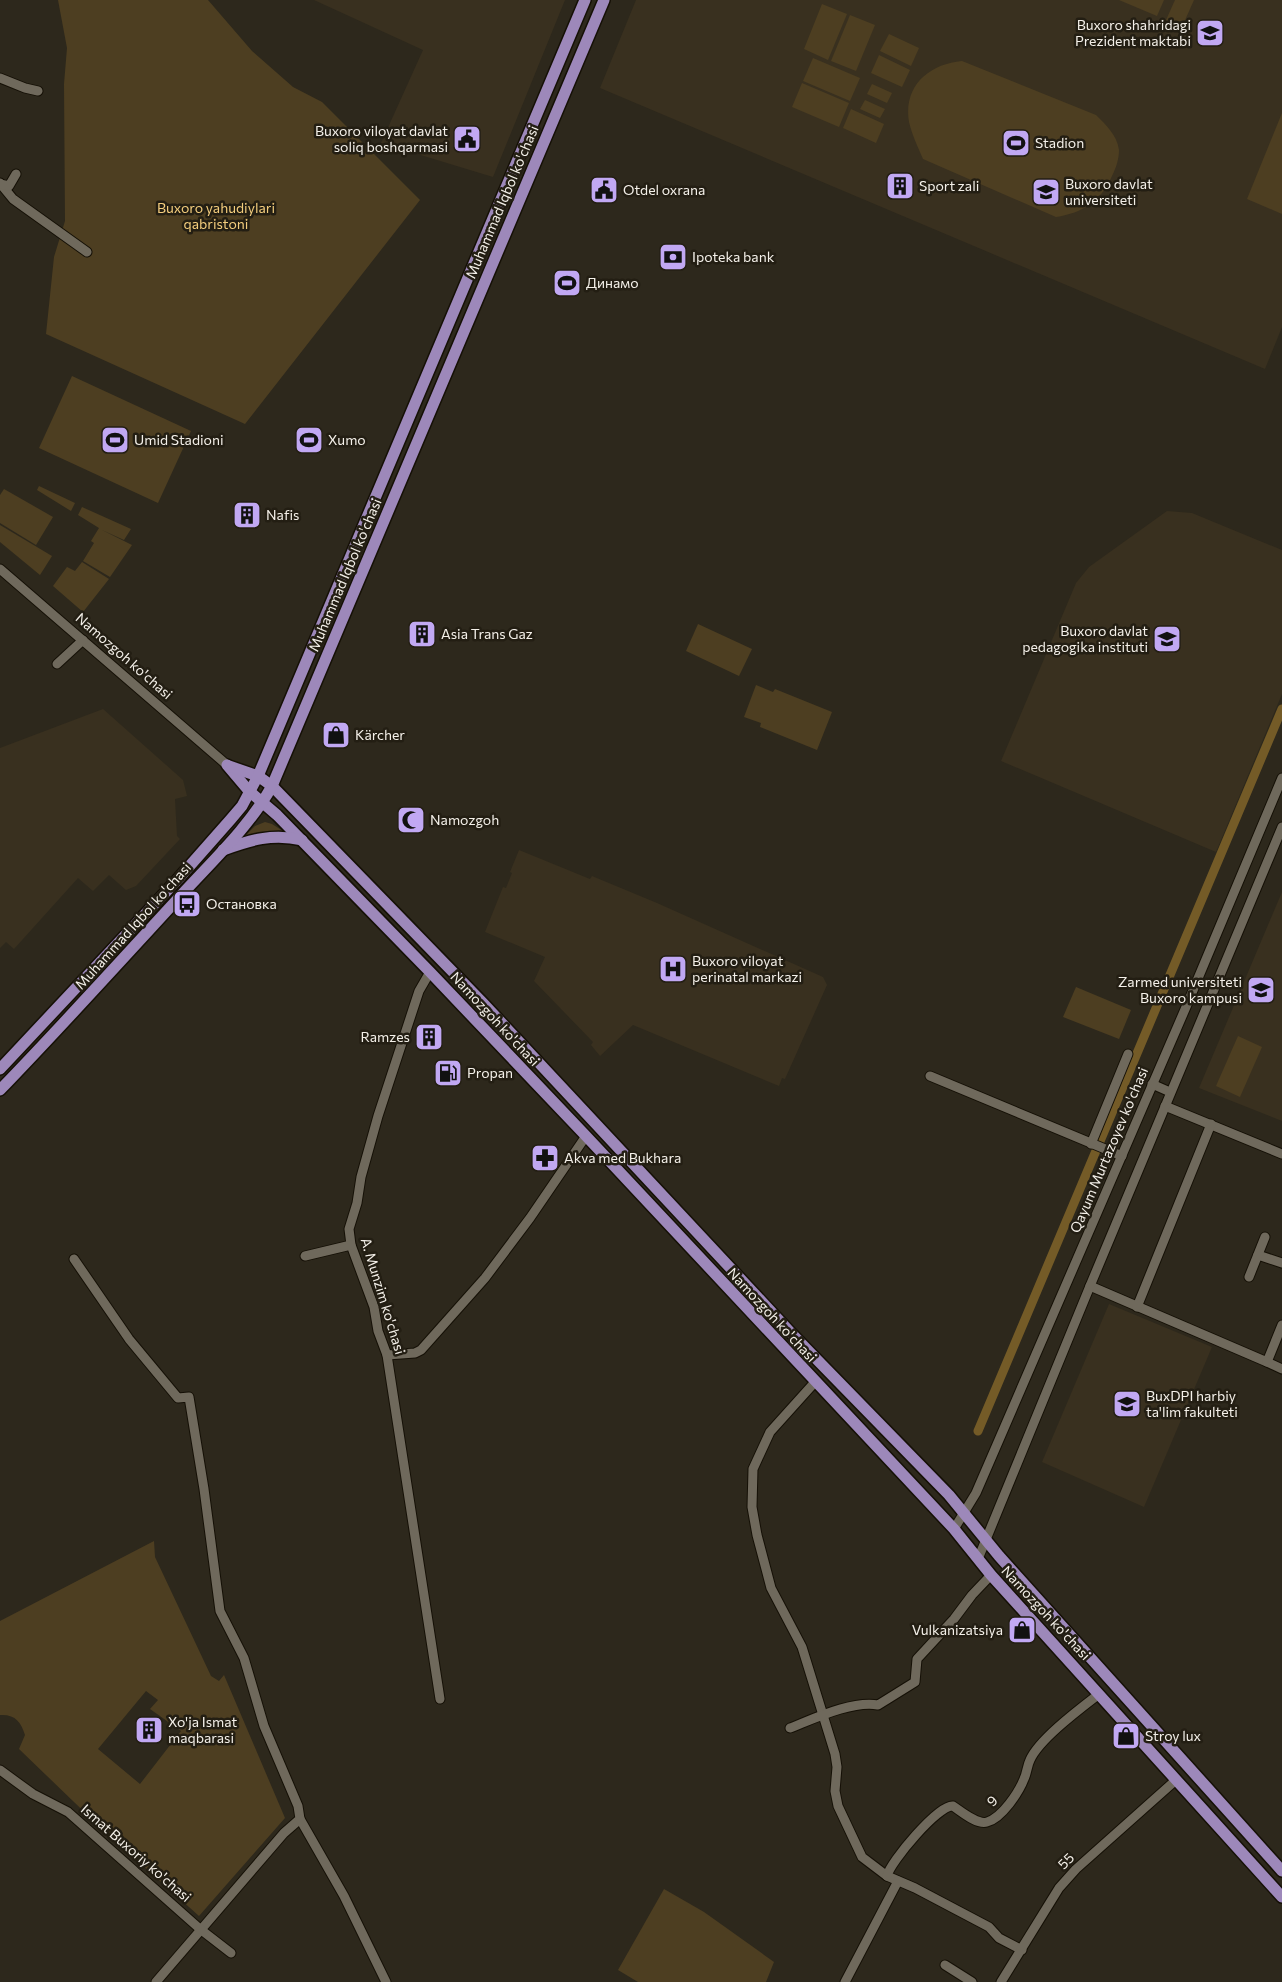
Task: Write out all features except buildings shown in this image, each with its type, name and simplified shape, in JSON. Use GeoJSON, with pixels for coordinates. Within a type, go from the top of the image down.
{"type":"FeatureCollection","features":[{"type":"Feature","properties":{"kind":"main road","name":"Muhammad Iqbol ko'chasi"},"geometry":{"type":"LineString","coordinates":[[0,1069],[179,878],[242,806],[258,776],[585,0]]}},
{"type":"Feature","properties":{"kind":"main road","name":"Muhammad Iqbol ko'chasi"},"geometry":{"type":"LineString","coordinates":[[0,1090],[53,1036],[222,850],[262,803],[272,786],[604,0]]}},
{"type":"Feature","properties":{"kind":"main road","name":"Namozgoh ko'chasi"},"geometry":{"type":"LineString","coordinates":[[227,765],[258,776],[272,786],[483,1003],[785,1326],[949,1495],[986,1541],[1282,1871]]}},
{"type":"Feature","properties":{"kind":"main road","name":"Namozgoh ko'chasi"},"geometry":{"type":"LineString","coordinates":[[227,765],[249,791],[302,840],[586,1136],[954,1530],[991,1575],[1282,1897]]}},
{"type":"Feature","properties":{"kind":"main road"},"geometry":{"type":"LineString","coordinates":[[222,850],[270,838],[287,836],[302,840]]}},
{"type":"Feature","properties":{"kind":"main road"},"geometry":{"type":"LineString","coordinates":[[595,1146],[612,1140]]}},
{"type":"Feature","properties":{"kind":"street"},"geometry":{"type":"LineString","coordinates":[[0,78],[38,91]]}},
{"type":"Feature","properties":{"kind":"street"},"geometry":{"type":"LineString","coordinates":[[0,184],[9,186],[16,174]]}},
{"type":"Feature","properties":{"kind":"street"},"geometry":{"type":"LineString","coordinates":[[0,184],[13,200],[86,252]]}},
{"type":"Feature","properties":{"kind":"street","name":"Namozgoh ko'chasi"},"geometry":{"type":"LineString","coordinates":[[0,569],[227,765]]}},
{"type":"Feature","properties":{"kind":"street"},"geometry":{"type":"LineString","coordinates":[[57,664],[82,640]]}},
{"type":"Feature","properties":{"kind":"street","name":"Qayum Murtazoyev ko'chasi"},"geometry":{"type":"LineString","coordinates":[[954,1530],[976,1493],[1122,1156],[1282,778]]}},
{"type":"Feature","properties":{"kind":"street"},"geometry":{"type":"LineString","coordinates":[[978,1559],[1164,1106],[1282,827]]}},
{"type":"Feature","properties":{"kind":"street","name":"A. Munzim ko'chasi"},"geometry":{"type":"LineString","coordinates":[[430,972],[419,990],[378,1116],[349,1229],[351,1245],[374,1307],[378,1332],[387,1354],[440,1699]]}},
{"type":"Feature","properties":{"kind":"street"},"geometry":{"type":"LineString","coordinates":[[1097,1146],[1128,1054]]}},
{"type":"Feature","properties":{"kind":"street"},"geometry":{"type":"LineString","coordinates":[[930,1076],[1122,1156]]}},
{"type":"Feature","properties":{"kind":"street"},"geometry":{"type":"LineString","coordinates":[[1152,1084],[1170,1092]]}},
{"type":"Feature","properties":{"kind":"street"},"geometry":{"type":"LineString","coordinates":[[1164,1106],[1282,1154]]}},
{"type":"Feature","properties":{"kind":"street"},"geometry":{"type":"LineString","coordinates":[[1137,1307],[1211,1124]]}},
{"type":"Feature","properties":{"kind":"street"},"geometry":{"type":"LineString","coordinates":[[387,1354],[421,1350],[485,1278],[530,1218],[586,1136]]}},
{"type":"Feature","properties":{"kind":"street"},"geometry":{"type":"LineString","coordinates":[[1249,1277],[1265,1236]]}},
{"type":"Feature","properties":{"kind":"street"},"geometry":{"type":"LineString","coordinates":[[305,1256],[351,1245]]}},
{"type":"Feature","properties":{"kind":"street"},"geometry":{"type":"LineString","coordinates":[[1258,1255],[1282,1263]]}},
{"type":"Feature","properties":{"kind":"street"},"geometry":{"type":"LineString","coordinates":[[74,1260],[129,1339],[178,1398],[189,1397],[204,1489],[220,1611],[244,1658],[264,1726],[298,1806],[300,1819],[344,1896],[386,1982]]}},
{"type":"Feature","properties":{"kind":"street"},"geometry":{"type":"LineString","coordinates":[[1090,1286],[1282,1369]]}},
{"type":"Feature","properties":{"kind":"street"},"geometry":{"type":"LineString","coordinates":[[1267,1362],[1282,1325]]}},
{"type":"Feature","properties":{"kind":"street"},"geometry":{"type":"LineString","coordinates":[[815,1382],[770,1432],[753,1468],[752,1507],[757,1535],[771,1588],[802,1646],[824,1715],[835,1754],[837,1767],[835,1791],[838,1806],[862,1856],[887,1876],[934,1897],[989,1927],[999,1938],[1022,1950]]}},
{"type":"Feature","properties":{"kind":"street"},"geometry":{"type":"LineString","coordinates":[[790,1728],[824,1715],[856,1706],[870,1703],[878,1705],[915,1682],[917,1659],[991,1575]]}},
{"type":"Feature","properties":{"kind":"street","name":"9"},"geometry":{"type":"LineString","coordinates":[[887,1876],[891,1866],[911,1840],[944,1808],[953,1806],[981,1823],[989,1822],[1014,1798],[1025,1778],[1030,1759],[1038,1749],[1074,1712],[1099,1694]]}},
{"type":"Feature","properties":{"kind":"street","name":"Ismat Buxoriy ko'chasi"},"geometry":{"type":"LineString","coordinates":[[0,1770],[32,1794],[68,1812],[200,1929],[232,1953]]}},
{"type":"Feature","properties":{"kind":"street","name":"55"},"geometry":{"type":"LineString","coordinates":[[1001,1982],[1059,1888],[1076,1869],[1176,1780]]}},
{"type":"Feature","properties":{"kind":"street"},"geometry":{"type":"LineString","coordinates":[[156,1982],[284,1833],[300,1819]]}},
{"type":"Feature","properties":{"kind":"street"},"geometry":{"type":"LineString","coordinates":[[845,1982],[898,1881]]}},
{"type":"Feature","properties":{"kind":"street"},"geometry":{"type":"LineString","coordinates":[[945,1965],[972,1982]]}},
{"type":"Feature","properties":{"kind":"shaded area"},"geometry":{"type":"Polygon","coordinates":[[[314,0],[565,0],[493,177],[381,143],[423,50],[314,0]]]}},
{"type":"Feature","properties":{"kind":"shaded area","name":"Buxoro davlat universiteti"},"geometry":{"type":"Polygon","coordinates":[[[636,0],[1282,0],[1282,327],[1265,369],[600,88],[636,0]]]}},
{"type":"Feature","properties":{"kind":"shaded area","name":"Buxoro davlat pedagogika instituti"},"geometry":{"type":"Polygon","coordinates":[[[1167,511],[1192,513],[1282,550],[1282,694],[1216,852],[1001,761],[1076,583],[1089,567],[1167,511]]]}},
{"type":"Feature","properties":{"kind":"shaded area"},"geometry":{"type":"Polygon","coordinates":[[[103,709],[183,780],[187,796],[175,799],[177,836],[180,839],[136,886],[126,890],[109,875],[93,891],[78,878],[14,949],[6,942],[0,948],[0,748],[103,709]]]}},
{"type":"Feature","properties":{"kind":"shaded area","name":"Buxoro viloyat perinatal markazi"},"geometry":{"type":"Polygon","coordinates":[[[519,850],[590,879],[592,876],[657,903],[823,977],[827,985],[785,1079],[782,1078],[779,1086],[633,1025],[600,1056],[591,1045],[593,1042],[534,981],[545,957],[485,932],[503,887],[506,888],[519,850]]]}},
{"type":"Feature","properties":{"kind":"shaded area","name":"Zarmed universiteti Buxoro kampusi"},"geometry":{"type":"Polygon","coordinates":[[[1282,892],[1282,1121],[1199,1088],[1282,892]]]}},
{"type":"Feature","properties":{"kind":"shaded area","name":"BuxDPI harbiy ta'lim fakulteti"},"geometry":{"type":"Polygon","coordinates":[[[1109,1304],[1212,1347],[1144,1507],[1042,1462],[1109,1304]]]}},
{"type":"Feature","properties":{"kind":"green space","name":"Buxoro yahudiylari qabristoni"},"geometry":{"type":"Polygon","coordinates":[[[58,0],[208,0],[252,51],[293,87],[322,102],[420,200],[245,424],[46,334],[54,257],[65,221],[64,84],[67,48],[58,0]]]}},
{"type":"Feature","properties":{"kind":"green space"},"geometry":{"type":"Polygon","coordinates":[[[1119,0],[1164,0],[1157,16],[1119,0]]]}},
{"type":"Feature","properties":{"kind":"green space"},"geometry":{"type":"Polygon","coordinates":[[[1175,0],[1194,0],[1182,27],[1166,20],[1175,0]]]}},
{"type":"Feature","properties":{"kind":"green space"},"geometry":{"type":"Polygon","coordinates":[[[822,4],[847,14],[828,60],[804,49],[822,4]]]}},
{"type":"Feature","properties":{"kind":"green space"},"geometry":{"type":"Polygon","coordinates":[[[850,15],[875,25],[856,71],[831,61],[850,15]]]}},
{"type":"Feature","properties":{"kind":"green space"},"geometry":{"type":"Polygon","coordinates":[[[889,34],[919,48],[911,66],[880,51],[889,34]]]}},
{"type":"Feature","properties":{"kind":"green space"},"geometry":{"type":"Polygon","coordinates":[[[879,55],[910,70],[902,87],[871,73],[879,55]]]}},
{"type":"Feature","properties":{"kind":"green space"},"geometry":{"type":"Polygon","coordinates":[[[813,58],[860,78],[850,101],[803,81],[813,58]]]}},
{"type":"Feature","properties":{"kind":"green space","name":"Stadion"},"geometry":{"type":"Polygon","coordinates":[[[962,61],[1096,115],[1104,123],[1116,140],[1119,153],[1108,185],[1097,199],[1083,209],[1056,217],[923,159],[909,122],[908,109],[910,98],[914,88],[929,72],[950,63],[962,61]]]}},
{"type":"Feature","properties":{"kind":"green space"},"geometry":{"type":"Polygon","coordinates":[[[802,83],[849,103],[839,127],[792,107],[802,83]]]}},
{"type":"Feature","properties":{"kind":"green space"},"geometry":{"type":"Polygon","coordinates":[[[872,84],[892,93],[887,103],[867,94],[872,84]]]}},
{"type":"Feature","properties":{"kind":"green space"},"geometry":{"type":"Polygon","coordinates":[[[865,100],[885,109],[880,118],[860,109],[865,100]]]}},
{"type":"Feature","properties":{"kind":"green space"},"geometry":{"type":"Polygon","coordinates":[[[851,109],[884,124],[876,143],[843,128],[851,109]]]}},
{"type":"Feature","properties":{"kind":"green space"},"geometry":{"type":"Polygon","coordinates":[[[1282,113],[1282,214],[1247,199],[1282,113]]]}},
{"type":"Feature","properties":{"kind":"green space","name":"Umid Stadioni"},"geometry":{"type":"Polygon","coordinates":[[[72,376],[191,431],[158,503],[39,448],[72,376]]]}},
{"type":"Feature","properties":{"kind":"green space"},"geometry":{"type":"Polygon","coordinates":[[[39,486],[75,503],[71,511],[37,490],[39,486]]]}},
{"type":"Feature","properties":{"kind":"green space"},"geometry":{"type":"Polygon","coordinates":[[[4,489],[53,517],[36,545],[0,523],[0,495],[4,489]]]}},
{"type":"Feature","properties":{"kind":"green space"},"geometry":{"type":"Polygon","coordinates":[[[82,507],[131,529],[124,540],[102,530],[132,545],[110,577],[83,561],[94,543],[91,541],[99,528],[78,515],[82,507]]]}},
{"type":"Feature","properties":{"kind":"green space"},"geometry":{"type":"Polygon","coordinates":[[[0,525],[52,556],[40,575],[0,542],[0,525]]]}},
{"type":"Feature","properties":{"kind":"green space"},"geometry":{"type":"Polygon","coordinates":[[[82,562],[109,579],[83,612],[53,586],[67,567],[75,571],[82,562]]]}},
{"type":"Feature","properties":{"kind":"green space"},"geometry":{"type":"Polygon","coordinates":[[[698,624],[752,649],[739,676],[686,651],[698,624]]]}},
{"type":"Feature","properties":{"kind":"green space"},"geometry":{"type":"Polygon","coordinates":[[[756,685],[773,692],[775,689],[832,712],[817,750],[760,727],[761,723],[744,717],[756,685]]]}},
{"type":"Feature","properties":{"kind":"green space"},"geometry":{"type":"Polygon","coordinates":[[[265,822],[283,831],[241,840],[255,826],[265,822]]]}},
{"type":"Feature","properties":{"kind":"green space"},"geometry":{"type":"Polygon","coordinates":[[[1076,987],[1131,1010],[1119,1039],[1063,1017],[1076,987]]]}},
{"type":"Feature","properties":{"kind":"green space"},"geometry":{"type":"Polygon","coordinates":[[[1238,1036],[1262,1047],[1240,1097],[1216,1086],[1238,1036]]]}},
{"type":"Feature","properties":{"kind":"green space"},"geometry":{"type":"Polygon","coordinates":[[[154,1541],[155,1557],[211,1676],[219,1681],[224,1675],[285,1818],[199,1916],[102,1829],[19,1749],[25,1735],[22,1726],[13,1717],[0,1715],[0,1621],[154,1541]],[[146,1691],[98,1749],[140,1784],[181,1731],[150,1709],[158,1700],[146,1691]]]}},
{"type":"Feature","properties":{"kind":"green space"},"geometry":{"type":"Polygon","coordinates":[[[664,1889],[704,1912],[774,1962],[766,1982],[638,1982],[618,1970],[664,1889]]]}},
{"type":"Feature","properties":{"kind":"waterway"},"geometry":{"type":"LineString","coordinates":[[978,1431],[1282,709]]}},
{"type":"Feature","properties":{"kind":"place","name":"Buxoro shahridagi Prezident maktabi"},"geometry":{"type":"Point","coordinates":[1210,33]}},
{"type":"Feature","properties":{"kind":"place","name":"Buxoro viloyat davlat soliq boshqarmasi"},"geometry":{"type":"Point","coordinates":[467,139]}},
{"type":"Feature","properties":{"kind":"place","name":"Stadion"},"geometry":{"type":"Point","coordinates":[1016,143]}},
{"type":"Feature","properties":{"kind":"place","name":"Sport zali"},"geometry":{"type":"Point","coordinates":[900,186]}},
{"type":"Feature","properties":{"kind":"place","name":"Otdel oxrana"},"geometry":{"type":"Point","coordinates":[604,190]}},
{"type":"Feature","properties":{"kind":"place","name":"Buxoro davlat universiteti"},"geometry":{"type":"Point","coordinates":[1046,192]}},
{"type":"Feature","properties":{"kind":"place","name":"Ipoteka bank"},"geometry":{"type":"Point","coordinates":[673,257]}},
{"type":"Feature","properties":{"kind":"place","name":"Динамо"},"geometry":{"type":"Point","coordinates":[567,283]}},
{"type":"Feature","properties":{"kind":"place","name":"Umid Stadioni"},"geometry":{"type":"Point","coordinates":[115,440]}},
{"type":"Feature","properties":{"kind":"place","name":"Xumo"},"geometry":{"type":"Point","coordinates":[309,440]}},
{"type":"Feature","properties":{"kind":"place","name":"Nafis"},"geometry":{"type":"Point","coordinates":[247,515]}},
{"type":"Feature","properties":{"kind":"place","name":"Asia Trans Gaz"},"geometry":{"type":"Point","coordinates":[422,634]}},
{"type":"Feature","properties":{"kind":"place","name":"Buxoro davlat pedagogika instituti"},"geometry":{"type":"Point","coordinates":[1167,639]}},
{"type":"Feature","properties":{"kind":"place","name":"Kärcher"},"geometry":{"type":"Point","coordinates":[336,735]}},
{"type":"Feature","properties":{"kind":"place","name":"Namozgoh"},"geometry":{"type":"Point","coordinates":[411,820]}},
{"type":"Feature","properties":{"kind":"place","name":"Остановка"},"geometry":{"type":"Point","coordinates":[187,904]}},
{"type":"Feature","properties":{"kind":"place","name":"Buxoro viloyat perinatal markazi"},"geometry":{"type":"Point","coordinates":[673,969]}},
{"type":"Feature","properties":{"kind":"place","name":"Zarmed universiteti Buxoro kampusi"},"geometry":{"type":"Point","coordinates":[1261,990]}},
{"type":"Feature","properties":{"kind":"place","name":"Ramzes"},"geometry":{"type":"Point","coordinates":[429,1037]}},
{"type":"Feature","properties":{"kind":"place","name":"Propan"},"geometry":{"type":"Point","coordinates":[448,1073]}},
{"type":"Feature","properties":{"kind":"place","name":"Akva med Bukhara"},"geometry":{"type":"Point","coordinates":[545,1158]}},
{"type":"Feature","properties":{"kind":"place","name":"BuxDPI harbiy ta'lim fakulteti"},"geometry":{"type":"Point","coordinates":[1127,1404]}},
{"type":"Feature","properties":{"kind":"place","name":"Vulkanizatsiya"},"geometry":{"type":"Point","coordinates":[1022,1630]}},
{"type":"Feature","properties":{"kind":"place","name":"Xo'ja Ismat maqbarasi"},"geometry":{"type":"Point","coordinates":[149,1730]}},
{"type":"Feature","properties":{"kind":"place","name":"Stroy lux"},"geometry":{"type":"Point","coordinates":[1126,1736]}}]}
